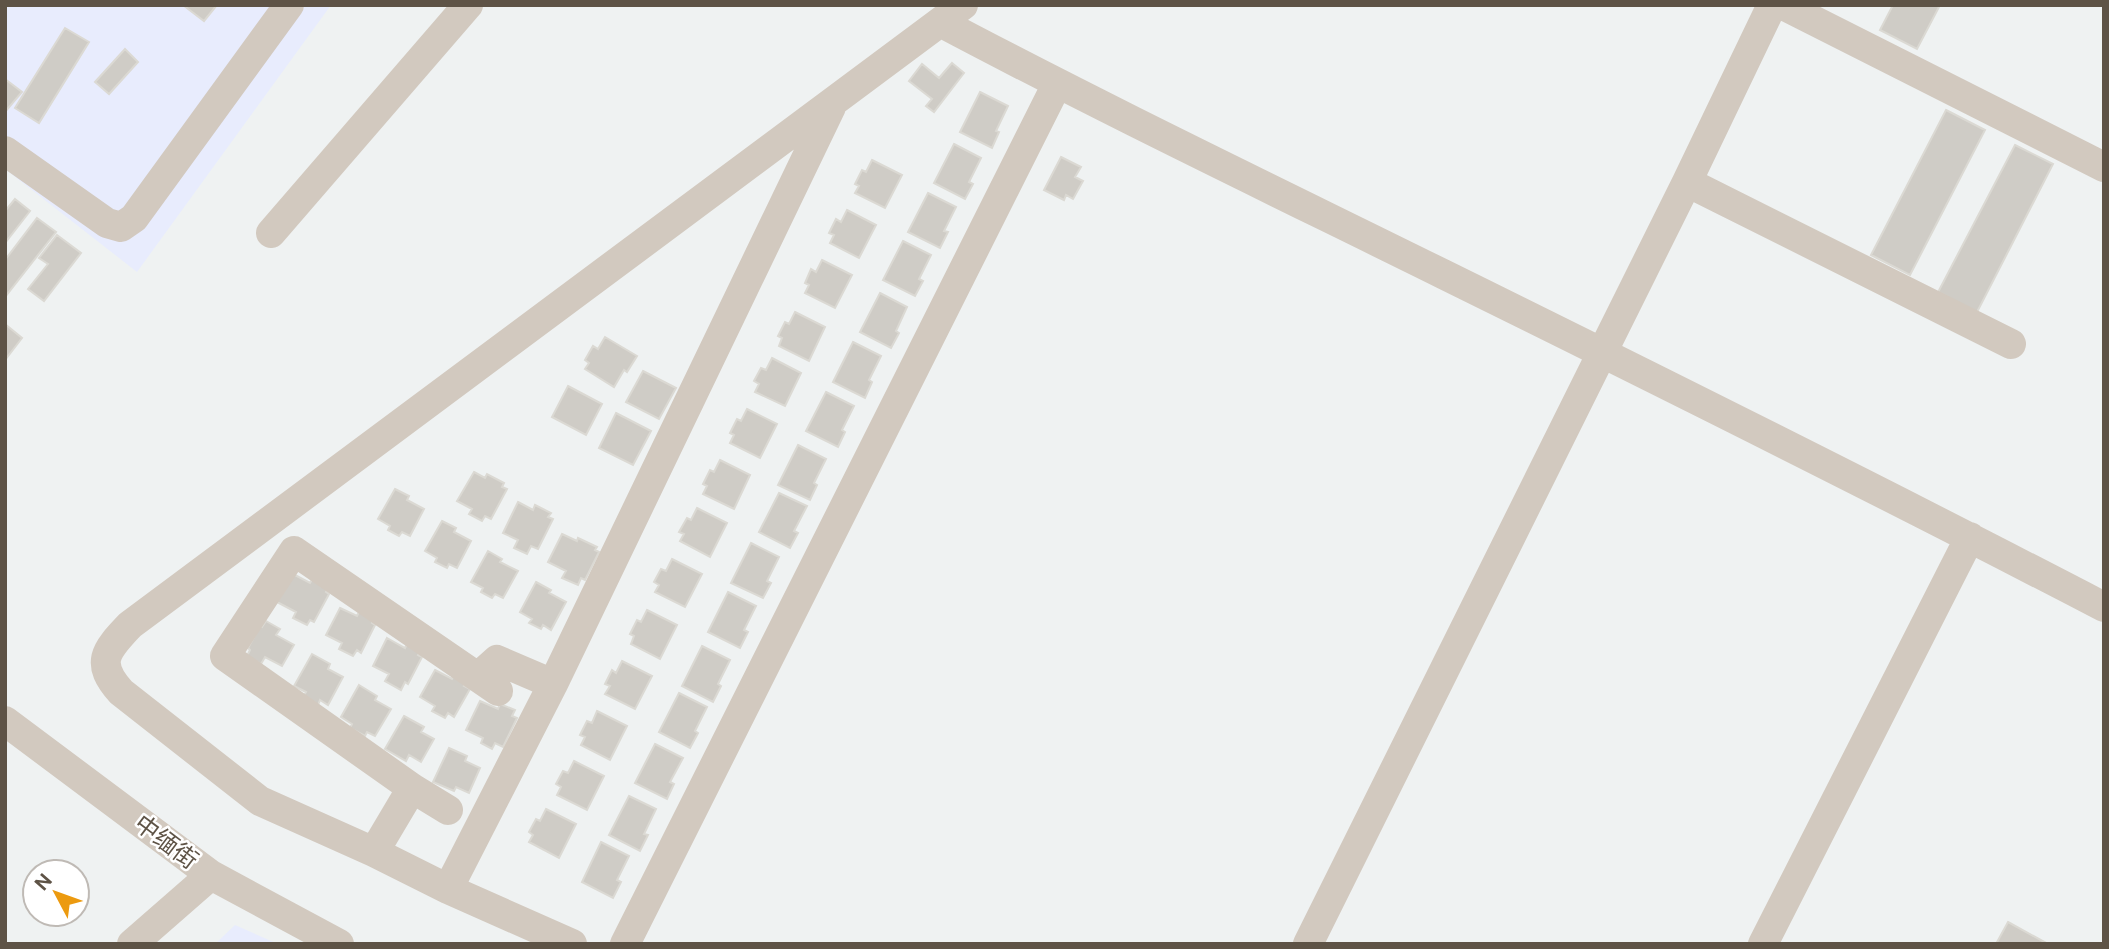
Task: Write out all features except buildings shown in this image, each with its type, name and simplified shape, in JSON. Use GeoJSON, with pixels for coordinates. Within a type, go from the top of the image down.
{"type":"FeatureCollection","features":[{"type":"Feature","properties":{"kind":"street"},"geometry":{"type":"LineString","coordinates":[[5,151],[107,223],[121,227],[134,218],[289,5]]}},
{"type":"Feature","properties":{"kind":"street"},"geometry":{"type":"LineString","coordinates":[[271,233],[468,5]]}},
{"type":"Feature","properties":{"kind":"street"},"geometry":{"type":"LineString","coordinates":[[1308,944],[1687,182],[1772,5]]}},
{"type":"Feature","properties":{"kind":"street"},"geometry":{"type":"LineString","coordinates":[[1783,5],[2104,167]]}},
{"type":"Feature","properties":{"kind":"street"},"geometry":{"type":"LineString","coordinates":[[572,944],[260,801],[121,692],[108,677],[105,659],[115,641],[142,617],[951,14],[1057,84],[1601,352],[2104,607]]}},
{"type":"Feature","properties":{"kind":"street"},"geometry":{"type":"LineString","coordinates":[[625,944],[1057,84]]}},
{"type":"Feature","properties":{"kind":"street"},"geometry":{"type":"LineString","coordinates":[[448,889],[553,684],[833,104]]}},
{"type":"Feature","properties":{"kind":"street"},"geometry":{"type":"LineString","coordinates":[[1687,182],[2011,344]]}},
{"type":"Feature","properties":{"kind":"street"},"geometry":{"type":"LineString","coordinates":[[1763,944],[1970,537]]}},
{"type":"Feature","properties":{"kind":"street"},"geometry":{"type":"LineString","coordinates":[[448,810],[412,788],[225,656],[294,551],[488,684],[497,660],[553,684]]}},
{"type":"Feature","properties":{"kind":"street","name":"中缅街"},"geometry":{"type":"LineString","coordinates":[[5,721],[211,875],[339,944]]}},
{"type":"Feature","properties":{"kind":"street"},"geometry":{"type":"LineString","coordinates":[[374,852],[412,788]]}},
{"type":"Feature","properties":{"kind":"street"},"geometry":{"type":"LineString","coordinates":[[132,944],[211,875]]}},
{"type":"Feature","properties":{"kind":"shaded area"},"geometry":{"type":"Polygon","coordinates":[[[5,5],[331,5],[137,272],[5,169],[5,5]]]}},
{"type":"Feature","properties":{"kind":"shaded area"},"geometry":{"type":"Polygon","coordinates":[[[235,925],[278,944],[215,944],[235,925]]]}}]}
